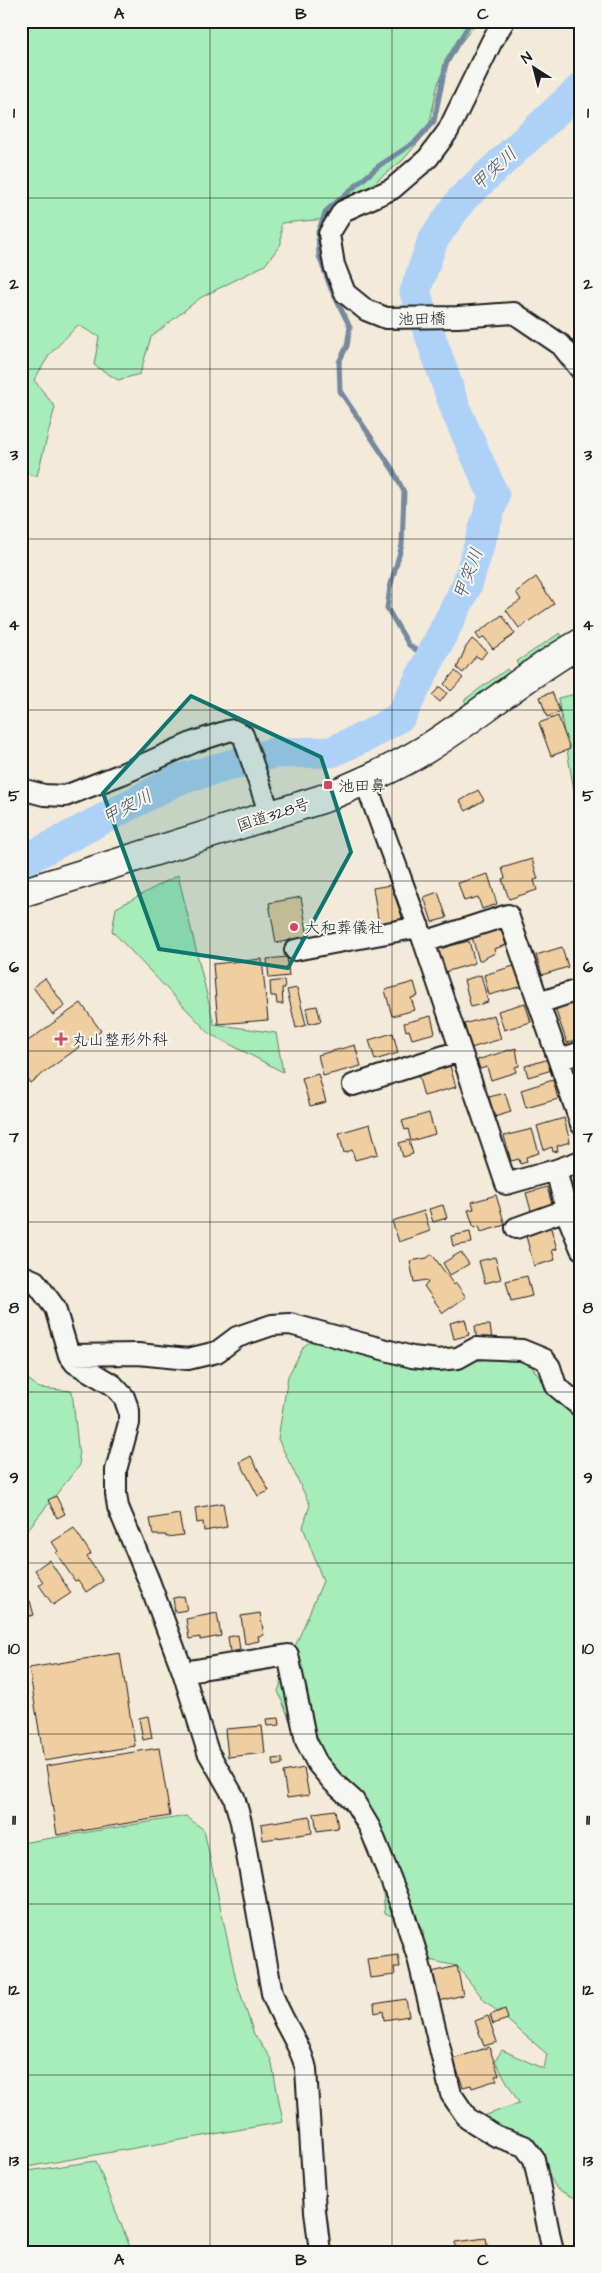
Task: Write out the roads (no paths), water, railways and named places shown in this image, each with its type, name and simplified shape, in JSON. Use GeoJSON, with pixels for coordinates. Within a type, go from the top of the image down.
{"type":"FeatureCollection","features":[{"type":"Feature","properties":{"kind":"highway","name":"国道328号"},"geometry":{"type":"LineString","coordinates":[[21,893],[268,809],[322,799],[365,781],[426,749],[526,676],[581,642]]}},
{"type":"Feature","properties":{"kind":"street","name":"池田橋"},"geometry":{"type":"LineString","coordinates":[[504,21],[492,41],[448,131],[428,158],[392,189],[344,211],[330,234],[334,265],[345,293],[366,310],[386,318],[458,317],[514,313],[561,345],[581,370]]}},
{"type":"Feature","properties":{"kind":"street"},"geometry":{"type":"LineString","coordinates":[[21,789],[44,795],[65,796],[122,774],[194,742],[233,730],[243,735],[268,809]]}},
{"type":"Feature","properties":{"kind":"street"},"geometry":{"type":"LineString","coordinates":[[365,781],[422,935],[506,1184],[581,1161]]}},
{"type":"Feature","properties":{"kind":"street"},"geometry":{"type":"LineString","coordinates":[[295,950],[422,935],[508,915],[581,1124]]}},
{"type":"Feature","properties":{"kind":"street"},"geometry":{"type":"LineString","coordinates":[[539,1003],[581,989]]}},
{"type":"Feature","properties":{"kind":"street"},"geometry":{"type":"LineString","coordinates":[[353,1085],[460,1051]]}},
{"type":"Feature","properties":{"kind":"street"},"geometry":{"type":"LineString","coordinates":[[559,1060],[581,1052]]}},
{"type":"Feature","properties":{"kind":"street"},"geometry":{"type":"LineString","coordinates":[[556,1170],[566,1210],[581,1249]]}},
{"type":"Feature","properties":{"kind":"street"},"geometry":{"type":"LineString","coordinates":[[516,1228],[566,1210]]}},
{"type":"Feature","properties":{"kind":"street"},"geometry":{"type":"LineString","coordinates":[[21,1275],[35,1282],[55,1308],[69,1355],[75,1363],[84,1370],[113,1385],[124,1397],[129,1411],[130,1423],[116,1470],[118,1507],[149,1581],[183,1672],[208,1752],[234,1798],[241,1822],[272,1993],[279,2013],[302,2052],[306,2069],[315,2211],[320,2252]]}},
{"type":"Feature","properties":{"kind":"street"},"geometry":{"type":"LineString","coordinates":[[69,1355],[138,1354],[188,1359],[217,1352],[237,1337],[272,1325],[290,1324],[412,1357],[438,1360],[458,1358],[476,1348],[522,1350],[544,1359],[550,1366],[556,1386],[581,1407]]}},
{"type":"Feature","properties":{"kind":"street"},"geometry":{"type":"LineString","coordinates":[[183,1672],[288,1655],[306,1741],[317,1763],[333,1782],[354,1801],[370,1828],[401,1905],[418,1958],[451,2094],[468,2119],[496,2136],[524,2146],[534,2159],[553,2252]]}},
{"type":"Feature","properties":{"kind":"waterway"},"geometry":{"type":"LineString","coordinates":[[429,659],[409,645],[387,608],[390,587],[402,545],[404,492],[393,470],[340,391],[339,362],[347,346],[350,327],[331,289],[319,256],[318,232],[326,211],[380,165],[415,142],[434,121],[446,63],[471,21]]}},
{"type":"Feature","properties":{"kind":"waterway","name":"甲突川"},"geometry":{"type":"LineString","coordinates":[[21,862],[177,780],[273,753],[331,752],[369,735],[401,716],[467,585],[494,496],[457,413],[415,292],[433,240],[462,199],[581,88]]}},
{"type":"Feature","properties":{"kind":"place","name":"池田鼻"},"geometry":{"type":"Point","coordinates":[328,785]}},
{"type":"Feature","properties":{"kind":"place","name":"大和葬儀社"},"geometry":{"type":"Point","coordinates":[294,927]}},
{"type":"Feature","properties":{"kind":"place","name":"丸山整形外科"},"geometry":{"type":"Point","coordinates":[61,1039]}}]}
